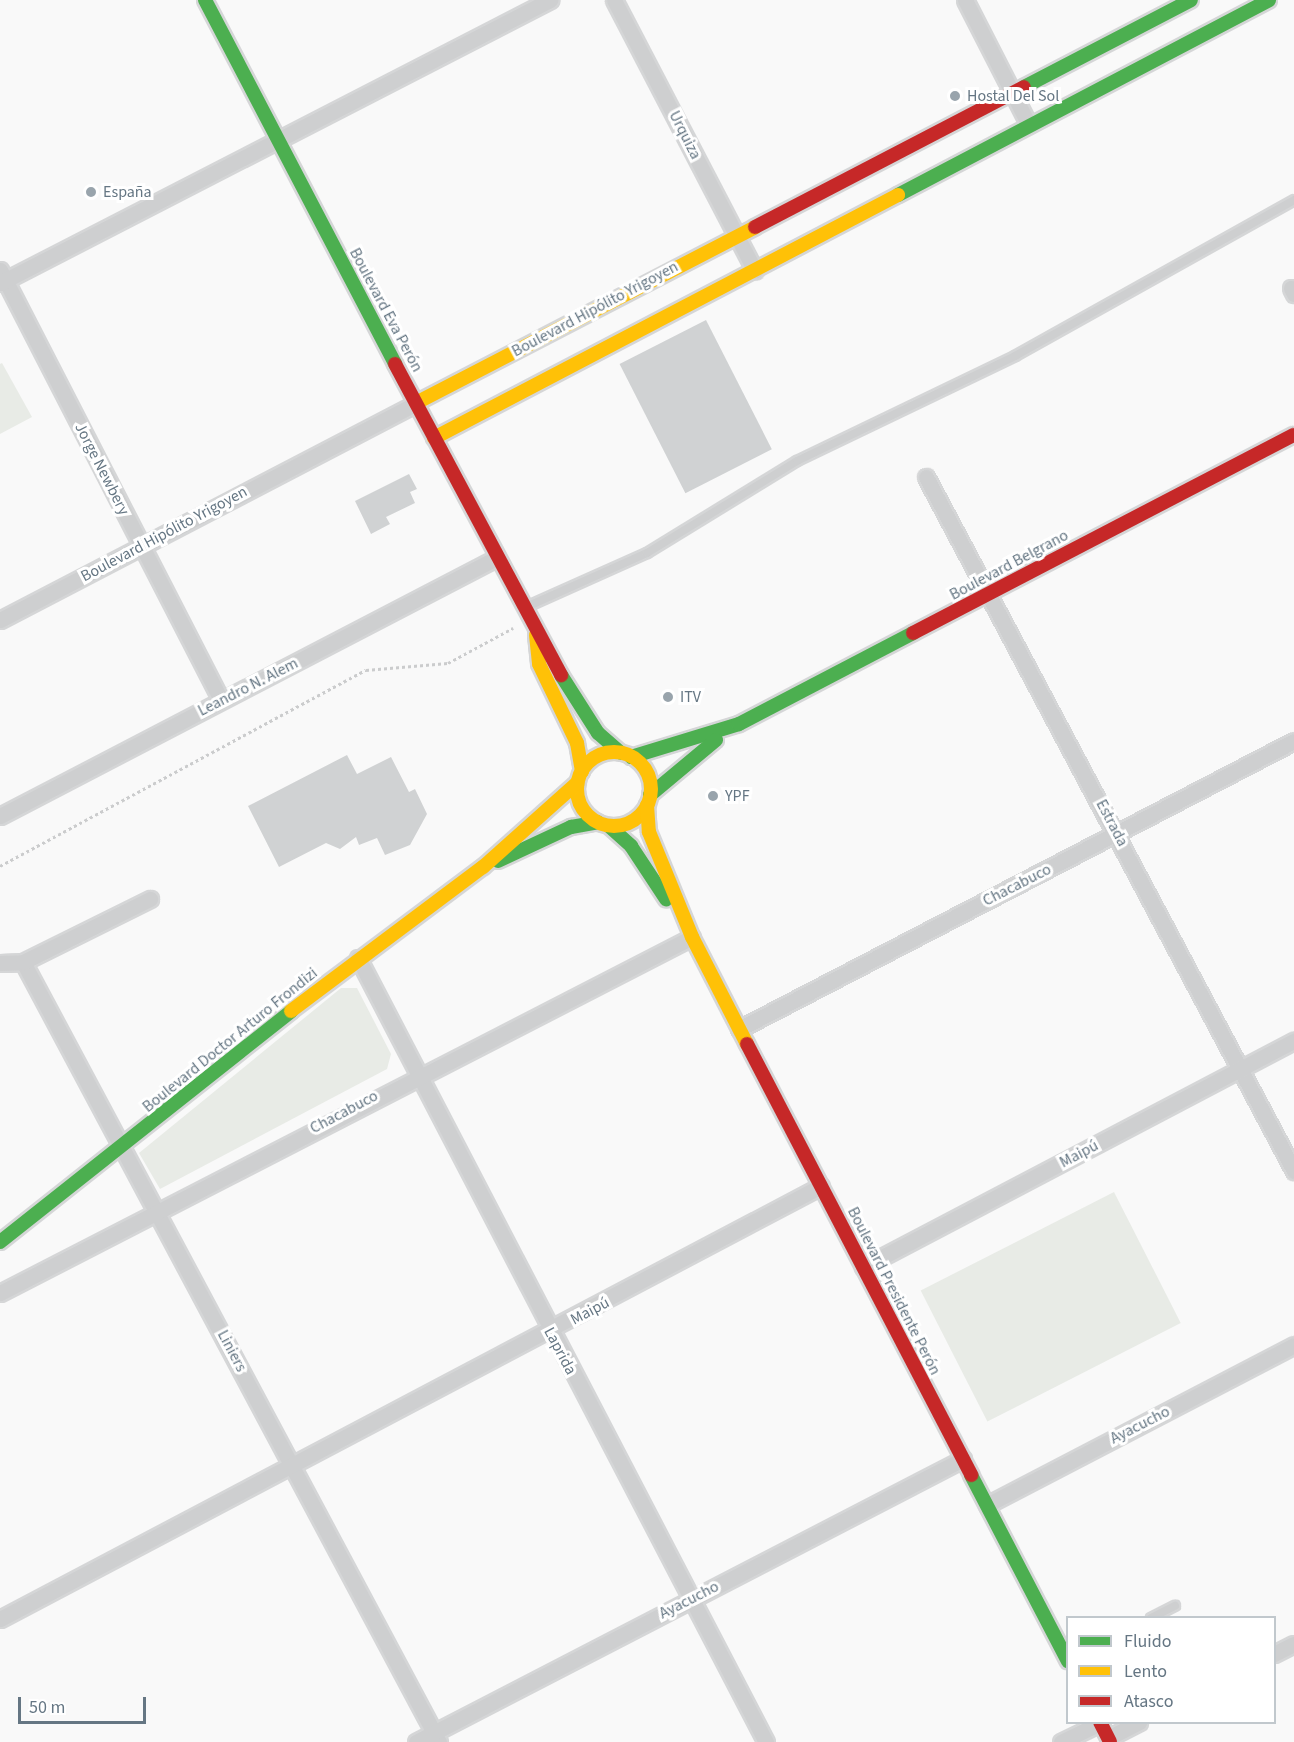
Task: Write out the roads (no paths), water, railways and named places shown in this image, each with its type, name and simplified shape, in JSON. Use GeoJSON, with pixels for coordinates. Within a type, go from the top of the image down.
{"type":"FeatureCollection","features":[{"type":"Feature","properties":{"kind":"street","name":"Boulevard Eva Perón"},"geometry":{"type":"LineString","coordinates":[[205,0],[536,635]]}},
{"type":"Feature","properties":{"kind":"street"},"geometry":{"type":"LineString","coordinates":[[2,278],[550,0]]}},
{"type":"Feature","properties":{"kind":"street","name":"Urquiza"},"geometry":{"type":"LineString","coordinates":[[614,0],[755,271]]}},
{"type":"Feature","properties":{"kind":"street"},"geometry":{"type":"LineString","coordinates":[[965,0],[1029,125]]}},
{"type":"Feature","properties":{"kind":"street","name":"Boulevard Hipólito Yrigoyen"},"geometry":{"type":"LineString","coordinates":[[0,620],[1012,91],[1191,0]]}},
{"type":"Feature","properties":{"kind":"street"},"geometry":{"type":"LineString","coordinates":[[434,438],[1269,0]]}},
{"type":"Feature","properties":{"kind":"street","name":"Jorge Newbery"},"geometry":{"type":"LineString","coordinates":[[2,278],[221,700]]}},
{"type":"Feature","properties":{"kind":"street","name":"Boulevard Belgrano"},"geometry":{"type":"LineString","coordinates":[[626,755],[739,724],[1294,435]]}},
{"type":"Feature","properties":{"kind":"street","name":"Estrada"},"geometry":{"type":"LineString","coordinates":[[926,477],[1117,833],[1294,1171]]}},
{"type":"Feature","properties":{"kind":"street","name":"Leandro N. Alem"},"geometry":{"type":"LineString","coordinates":[[0,816],[496,558]]}},
{"type":"Feature","properties":{"kind":"street","name":"Boulevard Presidente Perón"},"geometry":{"type":"LineString","coordinates":[[536,635],[598,733],[647,774],[649,832],[692,937],[1066,1657]]}},
{"type":"Feature","properties":{"kind":"street","name":"Boulevard Presidente Perón"},"geometry":{"type":"LineString","coordinates":[[536,635],[539,664],[577,743],[581,805],[631,846],[692,937]]}},
{"type":"Feature","properties":{"kind":"street","name":"Boulevard Belgrano"},"geometry":{"type":"LineString","coordinates":[[649,800],[739,724]]}},
{"type":"Feature","properties":{"kind":"street","name":"Chacabuco"},"geometry":{"type":"LineString","coordinates":[[739,1029],[1294,741]]}},
{"type":"Feature","properties":{"kind":"street"},"geometry":{"type":"LineString","coordinates":[[580,777],[598,756],[626,755]]}},
{"type":"Feature","properties":{"kind":"street","name":"Boulevard Doctor Arturo Frondizi"},"geometry":{"type":"LineString","coordinates":[[0,1242],[358,958],[483,867],[580,777]]}},
{"type":"Feature","properties":{"kind":"street"},"geometry":{"type":"LineString","coordinates":[[603,824],[633,821],[649,800]]}},
{"type":"Feature","properties":{"kind":"street","name":"Boulevard Doctor Arturo Frondizi"},"geometry":{"type":"LineString","coordinates":[[483,867],[571,827],[603,824]]}},
{"type":"Feature","properties":{"kind":"street"},"geometry":{"type":"LineString","coordinates":[[0,963],[23,962],[150,899]]}},
{"type":"Feature","properties":{"kind":"street","name":"Chacabuco"},"geometry":{"type":"LineString","coordinates":[[0,1293],[415,1074],[692,937]]}},
{"type":"Feature","properties":{"kind":"street","name":"Laprida"},"geometry":{"type":"LineString","coordinates":[[358,958],[415,1074],[766,1742]]}},
{"type":"Feature","properties":{"kind":"street","name":"Liniers"},"geometry":{"type":"LineString","coordinates":[[23,962],[120,1148],[157,1209],[437,1737]]}},
{"type":"Feature","properties":{"kind":"street","name":"Maipú"},"geometry":{"type":"LineString","coordinates":[[863,1267],[1294,1041]]}},
{"type":"Feature","properties":{"kind":"street","name":"Maipú"},"geometry":{"type":"LineString","coordinates":[[0,1619],[550,1332],[821,1186]]}},
{"type":"Feature","properties":{"kind":"street","name":"Ayacucho"},"geometry":{"type":"LineString","coordinates":[[987,1505],[1294,1345]]}},
{"type":"Feature","properties":{"kind":"street","name":"Ayacucho"},"geometry":{"type":"LineString","coordinates":[[416,1742],[437,1737],[691,1600],[963,1459]]}},
{"type":"Feature","properties":{"kind":"street"},"geometry":{"type":"LineString","coordinates":[[1276,1653],[1294,1644]]}},
{"type":"Feature","properties":{"kind":"street"},"geometry":{"type":"LineString","coordinates":[[1061,1742],[1096,1724]]}},
{"type":"Feature","properties":{"kind":"street"},"geometry":{"type":"LineString","coordinates":[[1101,1724],[1109,1740],[1136,1724]]}},
{"type":"Feature","properties":{"kind":"lane"},"geometry":{"type":"LineString","coordinates":[[525,614],[647,553],[797,461],[1015,356],[1294,200]]}},
{"type":"Feature","properties":{"kind":"lane"},"geometry":{"type":"LineString","coordinates":[[1153,1616],[1175,1606]]}},
{"type":"Feature","properties":{"kind":"place","name":"Hostal Del Sol"},"geometry":{"type":"Point","coordinates":[955,96]}},
{"type":"Feature","properties":{"kind":"place","name":"España"},"geometry":{"type":"Point","coordinates":[91,192]}},
{"type":"Feature","properties":{"kind":"place","name":"ITV"},"geometry":{"type":"Point","coordinates":[668,697]}},
{"type":"Feature","properties":{"kind":"place","name":"YPF"},"geometry":{"type":"Point","coordinates":[713,796]}}]}
